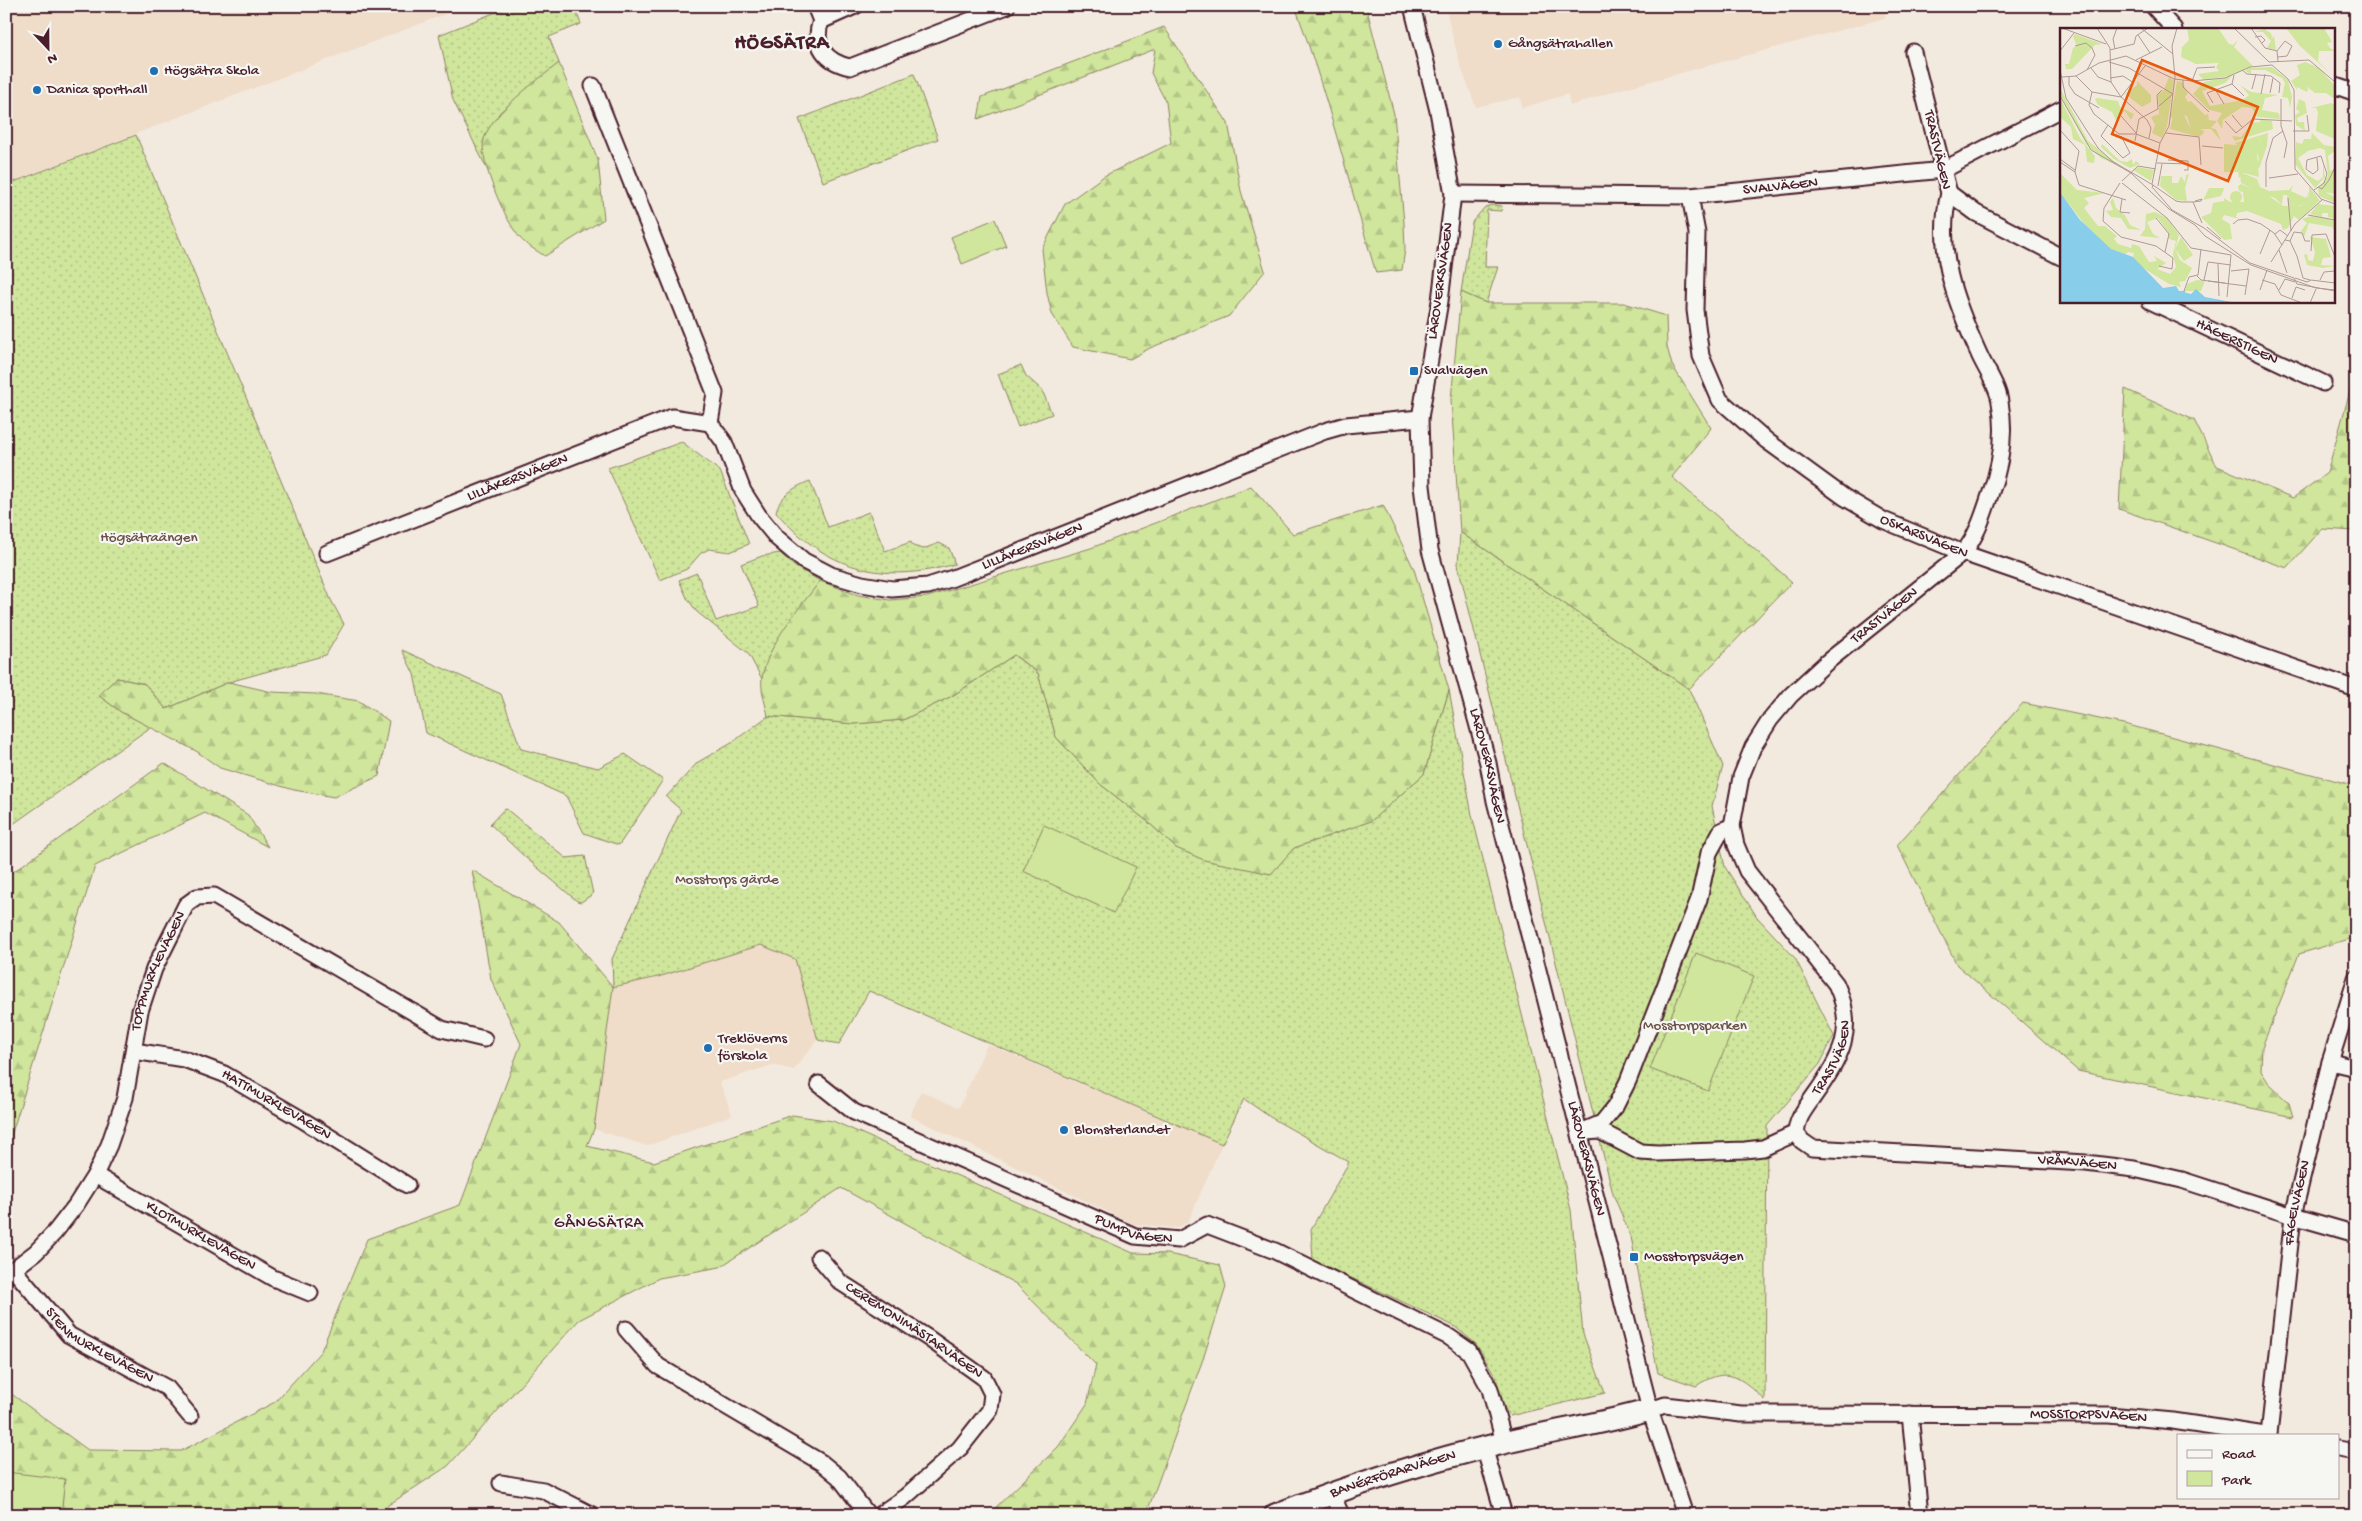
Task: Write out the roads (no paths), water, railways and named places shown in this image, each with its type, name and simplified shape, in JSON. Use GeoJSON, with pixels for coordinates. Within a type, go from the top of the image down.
{"type":"FeatureCollection","features":[{"type":"Feature","properties":{"kind":"street"},"geometry":{"type":"LineString","coordinates":[[814,6],[821,21]]}},
{"type":"Feature","properties":{"kind":"street"},"geometry":{"type":"LineString","coordinates":[[855,6],[821,21],[816,33],[821,49],[836,64],[850,68],[1007,6]]}},
{"type":"Feature","properties":{"kind":"street","name":"LÄROVERKSVÄGEN"},"geometry":{"type":"LineString","coordinates":[[1412,6],[1438,111],[1454,194],[1440,301],[1420,418],[1422,486],[1430,550],[1488,763],[1495,801],[1581,1132],[1650,1410],[1686,1515]]}},
{"type":"Feature","properties":{"kind":"street"},"geometry":{"type":"LineString","coordinates":[[2152,6],[2173,28]]}},
{"type":"Feature","properties":{"kind":"street","name":"TRASTVÄGEN"},"geometry":{"type":"LineString","coordinates":[[1796,1133],[1797,1120],[1829,1075],[1842,1047],[1846,1029],[1844,1001],[1836,984],[1747,870],[1736,845],[1732,826],[1741,777],[1753,747],[1770,720],[1791,695],[1827,662],[1963,553],[1975,538],[2000,468],[2002,435],[2000,400],[1951,289],[1943,238],[1948,193],[1913,52]]}},
{"type":"Feature","properties":{"kind":"street"},"geometry":{"type":"LineString","coordinates":[[2334,85],[2356,93]]}},
{"type":"Feature","properties":{"kind":"street"},"geometry":{"type":"LineString","coordinates":[[593,86],[715,393],[710,424]]}},
{"type":"Feature","properties":{"kind":"street","name":"SVALVÄGEN"},"geometry":{"type":"LineString","coordinates":[[1454,194],[1690,196],[1943,170],[2060,110]]}},
{"type":"Feature","properties":{"kind":"street"},"geometry":{"type":"LineString","coordinates":[[1948,193],[1976,213],[2060,256]]}},
{"type":"Feature","properties":{"kind":"street","name":"OSKARSVÄGEN"},"geometry":{"type":"LineString","coordinates":[[1690,196],[1696,233],[1695,310],[1700,356],[1720,400],[1767,441],[1844,497],[1883,520],[1963,553],[2356,688]]}},
{"type":"Feature","properties":{"kind":"street","name":"HÄGERSTIGEN"},"geometry":{"type":"LineString","coordinates":[[2152,302],[2323,383]]}},
{"type":"Feature","properties":{"kind":"street","name":"LILLÅKERSVÄGEN"},"geometry":{"type":"LineString","coordinates":[[327,553],[672,417],[710,424],[724,442],[743,491],[759,516],[777,538],[804,561],[831,575],[862,584],[892,589],[928,586],[953,578],[1324,431],[1346,425],[1420,418]]}},
{"type":"Feature","properties":{"kind":"street"},"geometry":{"type":"LineString","coordinates":[[1581,1132],[1602,1123],[1615,1107],[1624,1090],[1699,899],[1709,853],[1721,831],[1732,826]]}},
{"type":"Feature","properties":{"kind":"street","name":"TOPPMURKLEVÄGEN"},"geometry":{"type":"LineString","coordinates":[[10,1273],[54,1232],[76,1205],[95,1175],[109,1145],[125,1098],[140,1010],[154,968],[186,905],[197,898],[214,896],[442,1029],[484,1039]]}},
{"type":"Feature","properties":{"kind":"street","name":"FÅGELVÄGEN"},"geometry":{"type":"LineString","coordinates":[[2269,1434],[2293,1216],[2330,1062],[2356,978]]}},
{"type":"Feature","properties":{"kind":"street","name":"HATTMURKLEVÄGEN"},"geometry":{"type":"LineString","coordinates":[[134,1051],[184,1059],[224,1074],[407,1185]]}},
{"type":"Feature","properties":{"kind":"street"},"geometry":{"type":"LineString","coordinates":[[2330,1062],[2356,1068]]}},
{"type":"Feature","properties":{"kind":"street","name":"PUMPVÄGEN"},"geometry":{"type":"LineString","coordinates":[[819,1084],[854,1112],[1135,1236],[1179,1240],[1207,1225],[1275,1251],[1449,1336],[1470,1351],[1490,1389],[1504,1442]]}},
{"type":"Feature","properties":{"kind":"street"},"geometry":{"type":"LineString","coordinates":[[1581,1132],[1600,1131],[1640,1152],[1658,1153],[1763,1148],[1796,1133]]}},
{"type":"Feature","properties":{"kind":"street","name":"VRÅKVÄGEN"},"geometry":{"type":"LineString","coordinates":[[1796,1133],[1802,1141],[1812,1148],[2086,1162],[2134,1169],[2182,1180],[2356,1234]]}},
{"type":"Feature","properties":{"kind":"street","name":"KLOTMURKLEVÄGEN"},"geometry":{"type":"LineString","coordinates":[[95,1175],[273,1278],[310,1293]]}},
{"type":"Feature","properties":{"kind":"street","name":"CEREMONIMÄSTARVÄGEN"},"geometry":{"type":"LineString","coordinates":[[819,1256],[840,1282],[928,1338],[984,1378],[992,1394],[990,1410],[960,1448],[905,1498],[879,1515]]}},
{"type":"Feature","properties":{"kind":"street","name":"STENMURKLEVÄGEN"},"geometry":{"type":"LineString","coordinates":[[10,1273],[69,1335],[167,1388],[190,1416]]}},
{"type":"Feature","properties":{"kind":"street"},"geometry":{"type":"LineString","coordinates":[[626,1329],[658,1366],[822,1463],[839,1477],[868,1515]]}},
{"type":"Feature","properties":{"kind":"street","name":"MOSSTORPSVÄGEN"},"geometry":{"type":"LineString","coordinates":[[1650,1410],[1665,1406],[1741,1414],[2109,1415],[2173,1421],[2258,1434]]}},
{"type":"Feature","properties":{"kind":"street","name":"BANÉRFÖRARVÄGEN"},"geometry":{"type":"LineString","coordinates":[[1275,1515],[1332,1493],[1484,1447],[1620,1419],[1650,1410]]}},
{"type":"Feature","properties":{"kind":"street"},"geometry":{"type":"LineString","coordinates":[[1910,1414],[1920,1515]]}},
{"type":"Feature","properties":{"kind":"street"},"geometry":{"type":"LineString","coordinates":[[1484,1447],[1504,1515]]}},
{"type":"Feature","properties":{"kind":"street"},"geometry":{"type":"LineString","coordinates":[[2340,1449],[2356,1452]]}},
{"type":"Feature","properties":{"kind":"street"},"geometry":{"type":"LineString","coordinates":[[501,1482],[543,1490],[592,1515]]}},
{"type":"Feature","properties":{"kind":"street"},"geometry":{"type":"LineString","coordinates":[[1332,1493],[1341,1515]]}},
{"type":"Feature","properties":{"kind":"place","name":"Gångsätrahallen"},"geometry":{"type":"Point","coordinates":[1498,44]}},
{"type":"Feature","properties":{"kind":"place","name":"Högsätra Skola"},"geometry":{"type":"Point","coordinates":[154,71]}},
{"type":"Feature","properties":{"kind":"place","name":"Danica sporthall"},"geometry":{"type":"Point","coordinates":[37,90]}},
{"type":"Feature","properties":{"kind":"place","name":"Svalvägen"},"geometry":{"type":"Point","coordinates":[1414,371]}},
{"type":"Feature","properties":{"kind":"place","name":"Treklöverns förskola"},"geometry":{"type":"Point","coordinates":[708,1048]}},
{"type":"Feature","properties":{"kind":"place","name":"Blomsterlandet"},"geometry":{"type":"Point","coordinates":[1064,1130]}},
{"type":"Feature","properties":{"kind":"place","name":"Mosstorpsvägen"},"geometry":{"type":"Point","coordinates":[1634,1257]}},
{"type":"Feature","properties":{"kind":"district","name":"HÖGSÄTRA"},"geometry":{"type":"Point","coordinates":[782,44]}},
{"type":"Feature","properties":{"kind":"district","name":"GÅNGSÄTRA"},"geometry":{"type":"Point","coordinates":[599,1224]}},
{"type":"Feature","properties":{"kind":"park label","name":"Högsätraängen"},"geometry":{"type":"Point","coordinates":[149,538]}},
{"type":"Feature","properties":{"kind":"park label","name":"Mosstorps gärde"},"geometry":{"type":"Point","coordinates":[727,880]}},
{"type":"Feature","properties":{"kind":"park label","name":"Mosstorpsparken"},"geometry":{"type":"Point","coordinates":[1695,1026]}}]}
